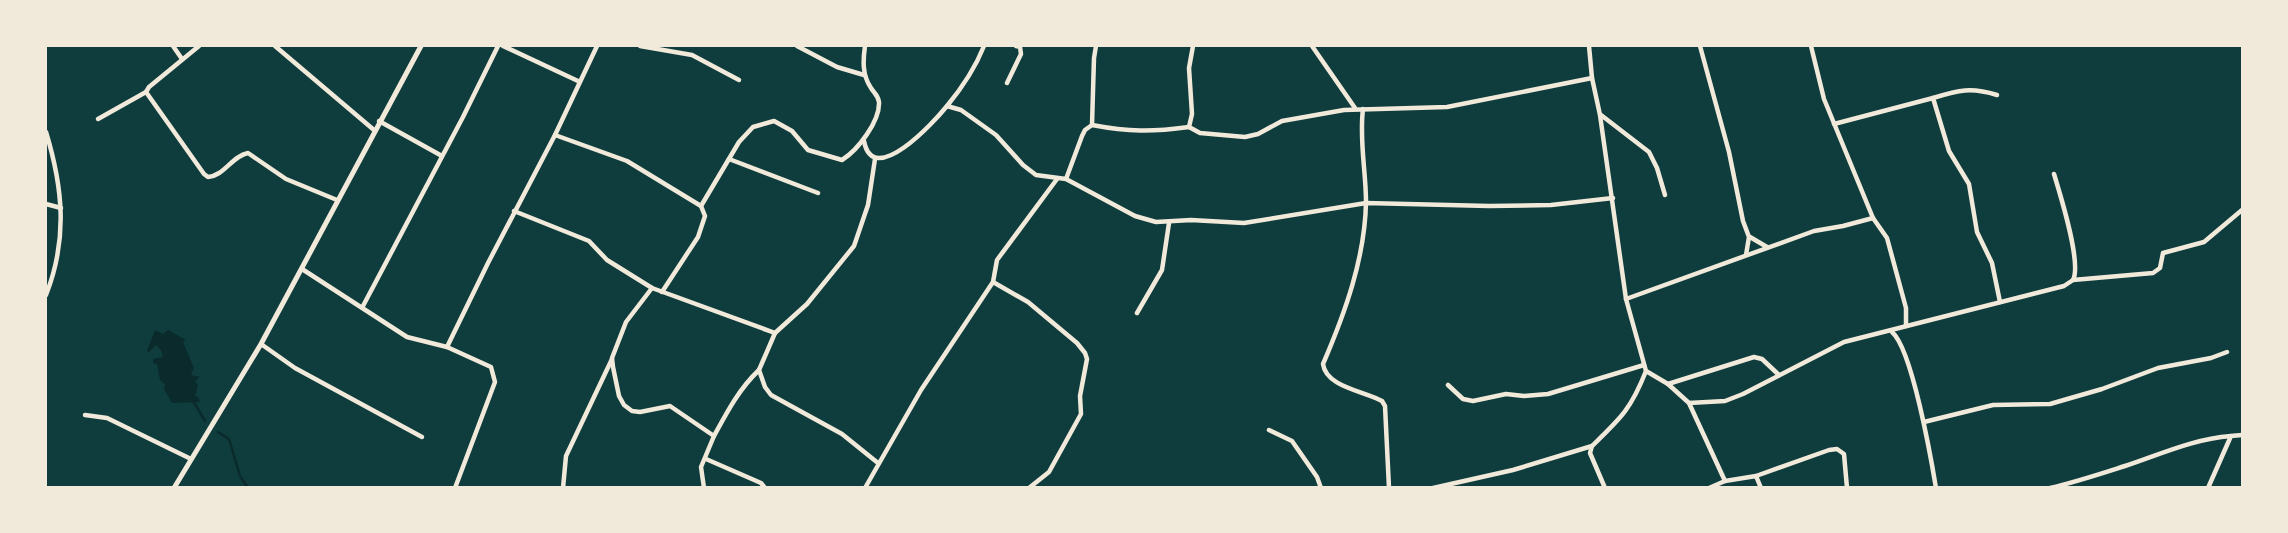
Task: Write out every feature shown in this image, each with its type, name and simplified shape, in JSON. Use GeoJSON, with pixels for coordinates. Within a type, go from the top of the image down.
{"type":"FeatureCollection","features":[{"type":"Feature","properties":{"kind":"street"},"geometry":{"type":"LineString","coordinates":[[173,46],[182,59]]}},
{"type":"Feature","properties":{"kind":"street"},"geometry":{"type":"LineString","coordinates":[[99,119],[146,92],[199,46]]}},
{"type":"Feature","properties":{"kind":"street"},"geometry":{"type":"LineString","coordinates":[[275,46],[374,130]]}},
{"type":"Feature","properties":{"kind":"street"},"geometry":{"type":"LineString","coordinates":[[174,488],[261,344],[421,46]]}},
{"type":"Feature","properties":{"kind":"street"},"geometry":{"type":"LineString","coordinates":[[363,306],[498,46]]}},
{"type":"Feature","properties":{"kind":"street"},"geometry":{"type":"LineString","coordinates":[[503,46],[579,81]]}},
{"type":"Feature","properties":{"kind":"street"},"geometry":{"type":"LineString","coordinates":[[447,347],[555,135],[597,46]]}},
{"type":"Feature","properties":{"kind":"street"},"geometry":{"type":"LineString","coordinates":[[639,46],[692,55],[739,80]]}},
{"type":"Feature","properties":{"kind":"street"},"geometry":{"type":"LineString","coordinates":[[797,46],[837,67],[864,75]]}},
{"type":"Feature","properties":{"kind":"street"},"geometry":{"type":"LineString","coordinates":[[701,206],[729,159],[753,127],[774,121],[792,131],[808,150],[842,160],[864,141],[879,101],[864,75],[864,46]]}},
{"type":"Feature","properties":{"kind":"street"},"geometry":{"type":"LineString","coordinates":[[864,141],[868,154],[875,159],[882,160],[893,155],[947,106],[984,46]]}},
{"type":"Feature","properties":{"kind":"street"},"geometry":{"type":"LineString","coordinates":[[1007,83],[1021,54],[1020,47],[1016,46]]}},
{"type":"Feature","properties":{"kind":"street"},"geometry":{"type":"LineString","coordinates":[[1092,125],[1096,46]]}},
{"type":"Feature","properties":{"kind":"street"},"geometry":{"type":"LineString","coordinates":[[1189,127],[1192,114],[1189,68],[1194,46]]}},
{"type":"Feature","properties":{"kind":"street"},"geometry":{"type":"LineString","coordinates":[[1312,46],[1356,109]]}},
{"type":"Feature","properties":{"kind":"street"},"geometry":{"type":"LineString","coordinates":[[1433,488],[1513,470],[1592,446],[1627,411],[1636,398],[1646,371],[1626,299],[1589,46]]}},
{"type":"Feature","properties":{"kind":"street"},"geometry":{"type":"LineString","coordinates":[[1700,46],[1749,237],[1745,255]]}},
{"type":"Feature","properties":{"kind":"street"},"geometry":{"type":"LineString","coordinates":[[1813,47],[1824,99],[1873,218],[1887,238],[1906,308],[1906,326]]}},
{"type":"Feature","properties":{"kind":"street"},"geometry":{"type":"LineString","coordinates":[[1066,178],[1082,136],[1092,125],[1146,132],[1189,127],[1200,133],[1245,137],[1258,134],[1282,121],[1356,109],[1447,107],[1592,78]]}},
{"type":"Feature","properties":{"kind":"street"},"geometry":{"type":"LineString","coordinates":[[1835,124],[1959,90],[1978,89],[1997,95]]}},
{"type":"Feature","properties":{"kind":"street"},"geometry":{"type":"LineString","coordinates":[[146,92],[208,177],[216,176],[237,158],[248,153],[286,179],[337,200]]}},
{"type":"Feature","properties":{"kind":"street"},"geometry":{"type":"LineString","coordinates":[[1933,98],[1949,151],[1969,184],[1978,232],[1992,263],[2000,302]]}},
{"type":"Feature","properties":{"kind":"street"},"geometry":{"type":"LineString","coordinates":[[947,106],[961,110],[996,135],[1023,165],[1037,175],[1066,178],[1135,216],[1156,222],[1191,220],[1244,223],[1366,203],[1539,205],[1613,198]]}},
{"type":"Feature","properties":{"kind":"street"},"geometry":{"type":"LineString","coordinates":[[1363,109],[1361,125],[1366,203],[1357,264],[1345,312],[1323,364],[1324,372],[1332,380],[1382,401],[1385,406],[1388,488]]}},
{"type":"Feature","properties":{"kind":"street"},"geometry":{"type":"LineString","coordinates":[[1600,114],[1650,152],[1665,195]]}},
{"type":"Feature","properties":{"kind":"street"},"geometry":{"type":"LineString","coordinates":[[379,121],[442,156]]}},
{"type":"Feature","properties":{"kind":"street"},"geometry":{"type":"LineString","coordinates":[[46,132],[60,187],[61,208],[60,246],[46,295]]}},
{"type":"Feature","properties":{"kind":"street"},"geometry":{"type":"LineString","coordinates":[[555,135],[627,161],[701,206],[705,216],[698,237],[662,292]]}},
{"type":"Feature","properties":{"kind":"street"},"geometry":{"type":"LineString","coordinates":[[729,159],[818,193]]}},
{"type":"Feature","properties":{"kind":"street"},"geometry":{"type":"LineString","coordinates":[[704,488],[701,467],[713,436],[735,399],[760,370],[775,333],[807,304],[854,246],[868,205],[875,159]]}},
{"type":"Feature","properties":{"kind":"street"},"geometry":{"type":"LineString","coordinates":[[2054,174],[2076,265],[2073,280]]}},
{"type":"Feature","properties":{"kind":"street"},"geometry":{"type":"LineString","coordinates":[[865,488],[921,390],[992,282],[997,260],[1057,179]]}},
{"type":"Feature","properties":{"kind":"street"},"geometry":{"type":"LineString","coordinates":[[46,204],[61,208]]}},
{"type":"Feature","properties":{"kind":"street"},"geometry":{"type":"LineString","coordinates":[[1689,403],[1725,401],[1768,383],[1844,342],[2064,286],[2073,280],[2153,273],[2160,268],[2163,253],[2204,242],[2242,210]]}},
{"type":"Feature","properties":{"kind":"street"},"geometry":{"type":"LineString","coordinates":[[514,211],[589,241],[607,260],[652,288],[775,333]]}},
{"type":"Feature","properties":{"kind":"street"},"geometry":{"type":"LineString","coordinates":[[1626,299],[1814,231],[1873,218]]}},
{"type":"Feature","properties":{"kind":"street"},"geometry":{"type":"LineString","coordinates":[[1137,313],[1162,270],[1169,223]]}},
{"type":"Feature","properties":{"kind":"street"},"geometry":{"type":"LineString","coordinates":[[1749,237],[1767,247]]}},
{"type":"Feature","properties":{"kind":"street"},"geometry":{"type":"LineString","coordinates":[[302,269],[363,306],[407,337],[447,347],[491,367],[495,382],[455,488]]}},
{"type":"Feature","properties":{"kind":"street"},"geometry":{"type":"LineString","coordinates":[[992,282],[1028,302],[1086,353],[1080,396],[1081,414],[1049,472],[1029,488]]}},
{"type":"Feature","properties":{"kind":"street"},"geometry":{"type":"LineString","coordinates":[[563,488],[566,456],[626,322],[652,288]]}},
{"type":"Feature","properties":{"kind":"street"},"geometry":{"type":"LineString","coordinates":[[1891,331],[1901,343],[1924,422],[1936,488]]}},
{"type":"Feature","properties":{"kind":"street"},"geometry":{"type":"LineString","coordinates":[[261,344],[295,368],[422,437]]}},
{"type":"Feature","properties":{"kind":"street"},"geometry":{"type":"LineString","coordinates":[[1924,422],[1993,405],[2050,404],[2102,389],[2142,373],[2227,352]]}},
{"type":"Feature","properties":{"kind":"street"},"geometry":{"type":"LineString","coordinates":[[1668,384],[1754,357],[1762,359],[1779,375]]}},
{"type":"Feature","properties":{"kind":"street"},"geometry":{"type":"LineString","coordinates":[[612,358],[619,396],[624,405],[632,411],[640,412],[670,406],[713,436]]}},
{"type":"Feature","properties":{"kind":"street"},"geometry":{"type":"LineString","coordinates":[[1448,385],[1463,399],[1473,401],[1506,394],[1548,394],[1644,365]]}},
{"type":"Feature","properties":{"kind":"street"},"geometry":{"type":"LineString","coordinates":[[760,370],[762,381],[771,395],[842,434],[878,463]]}},
{"type":"Feature","properties":{"kind":"street"},"geometry":{"type":"LineString","coordinates":[[1646,371],[1668,384],[1689,403],[1725,481]]}},
{"type":"Feature","properties":{"kind":"street"},"geometry":{"type":"LineString","coordinates":[[85,415],[107,418],[191,459]]}},
{"type":"Feature","properties":{"kind":"street"},"geometry":{"type":"LineString","coordinates":[[1269,430],[1292,441],[1317,477],[1321,488]]}},
{"type":"Feature","properties":{"kind":"street"},"geometry":{"type":"LineString","coordinates":[[2050,488],[2080,481],[2205,439],[2242,435]]}},
{"type":"Feature","properties":{"kind":"street"},"geometry":{"type":"LineString","coordinates":[[2208,488],[2231,436]]}},
{"type":"Feature","properties":{"kind":"street"},"geometry":{"type":"LineString","coordinates":[[1592,446],[1590,453],[1605,488]]}},
{"type":"Feature","properties":{"kind":"street"},"geometry":{"type":"LineString","coordinates":[[1709,488],[1725,481],[1756,476],[1837,449],[1844,454],[1847,488]]}},
{"type":"Feature","properties":{"kind":"street"},"geometry":{"type":"LineString","coordinates":[[706,459],[761,483],[765,488]]}},
{"type":"Feature","properties":{"kind":"street"},"geometry":{"type":"LineString","coordinates":[[1756,476],[1761,488]]}},
{"type":"Feature","properties":{"kind":"street"},"geometry":{"type":"LineString","coordinates":[[2080,481],[2082,488]]}},
{"type":"Feature","properties":{"kind":"water"},"geometry":{"type":"Polygon","coordinates":[[[155,330],[163,334],[168,330],[186,340],[183,342],[194,368],[191,375],[200,377],[195,381],[198,385],[195,396],[200,402],[172,403],[164,389],[165,384],[160,380],[157,364],[153,363],[153,359],[163,357],[161,350],[156,345],[147,351],[155,330]]]}},
{"type":"Feature","properties":{"kind":"waterway"},"geometry":{"type":"LineString","coordinates":[[192,399],[205,421]]}},
{"type":"Feature","properties":{"kind":"waterway"},"geometry":{"type":"LineString","coordinates":[[218,432],[229,439],[240,476],[248,488]]}}]}
